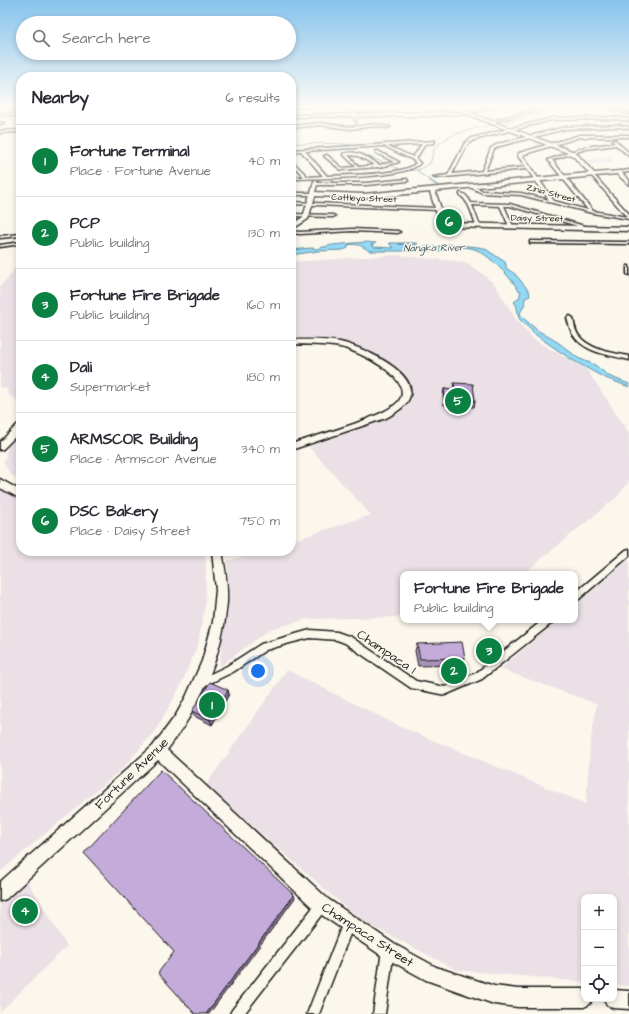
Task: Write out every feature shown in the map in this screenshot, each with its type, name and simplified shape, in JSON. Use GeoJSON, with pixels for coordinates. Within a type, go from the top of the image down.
{"type":"FeatureCollection","features":[{"type":"Feature","properties":{"kind":"main road"},"geometry":{"type":"LineString","coordinates":[[570,152],[576,156],[592,174]]}},
{"type":"Feature","properties":{"kind":"main road"},"geometry":{"type":"LineString","coordinates":[[296,225],[304,221],[308,215],[313,194],[363,196],[618,172],[629,183]]}},
{"type":"Feature","properties":{"kind":"main road"},"geometry":{"type":"LineString","coordinates":[[432,190],[437,209]]}},
{"type":"Feature","properties":{"kind":"main road","name":"Daisy Street"},"geometry":{"type":"LineString","coordinates":[[437,209],[444,224],[629,229]]}},
{"type":"Feature","properties":{"kind":"main road"},"geometry":{"type":"LineString","coordinates":[[616,229],[629,234]]}},
{"type":"Feature","properties":{"kind":"main road"},"geometry":{"type":"LineString","coordinates":[[296,342],[337,344],[363,352],[395,372],[405,385],[406,393],[402,404],[387,414],[296,445]]}},
{"type":"Feature","properties":{"kind":"main road"},"geometry":{"type":"LineString","coordinates":[[0,447],[16,431]]}},
{"type":"Feature","properties":{"kind":"main road"},"geometry":{"type":"LineString","coordinates":[[0,483],[16,493]]}},
{"type":"Feature","properties":{"kind":"main road","name":"Fortune Avenue"},"geometry":{"type":"LineString","coordinates":[[0,893],[158,751],[175,729],[199,684],[215,640],[220,618],[221,587],[218,556]]}},
{"type":"Feature","properties":{"kind":"main road","name":"Champaca Street"},"geometry":{"type":"LineString","coordinates":[[158,751],[322,905],[388,950],[432,974],[494,995],[518,998],[581,998]]}},
{"type":"Feature","properties":{"kind":"main road"},"geometry":{"type":"LineString","coordinates":[[617,999],[629,1000]]}},
{"type":"Feature","properties":{"kind":"street"},"geometry":{"type":"LineString","coordinates":[[304,152],[326,177]]}},
{"type":"Feature","properties":{"kind":"street"},"geometry":{"type":"LineString","coordinates":[[326,156],[341,169],[379,166],[397,162],[378,152]]}},
{"type":"Feature","properties":{"kind":"street"},"geometry":{"type":"LineString","coordinates":[[297,178],[305,176],[359,176],[390,173],[416,166],[418,163],[414,159],[400,152]]}},
{"type":"Feature","properties":{"kind":"street"},"geometry":{"type":"LineString","coordinates":[[414,159],[418,152]]}},
{"type":"Feature","properties":{"kind":"street"},"geometry":{"type":"LineString","coordinates":[[450,175],[462,152]]}},
{"type":"Feature","properties":{"kind":"street"},"geometry":{"type":"LineString","coordinates":[[483,172],[492,152]]}},
{"type":"Feature","properties":{"kind":"street"},"geometry":{"type":"LineString","coordinates":[[525,152],[520,154],[527,168],[552,201]]}},
{"type":"Feature","properties":{"kind":"street"},"geometry":{"type":"LineString","coordinates":[[569,152],[550,160],[592,212]]}},
{"type":"Feature","properties":{"kind":"street"},"geometry":{"type":"LineString","coordinates":[[359,168],[344,155],[355,154],[364,157],[390,173],[396,182]]}},
{"type":"Feature","properties":{"kind":"street"},"geometry":{"type":"LineString","coordinates":[[296,166],[305,176]]}},
{"type":"Feature","properties":{"kind":"street"},"geometry":{"type":"LineString","coordinates":[[435,177],[527,168]]}},
{"type":"Feature","properties":{"kind":"street"},"geometry":{"type":"LineString","coordinates":[[618,172],[629,171]]}},
{"type":"Feature","properties":{"kind":"street"},"geometry":{"type":"LineString","coordinates":[[592,174],[629,217]]}},
{"type":"Feature","properties":{"kind":"street"},"geometry":{"type":"LineString","coordinates":[[296,194],[313,194],[317,176]]}},
{"type":"Feature","properties":{"kind":"street"},"geometry":{"type":"LineString","coordinates":[[316,184],[366,184],[407,180]]}},
{"type":"Feature","properties":{"kind":"street","name":"Zinia Street"},"geometry":{"type":"LineString","coordinates":[[470,186],[482,192],[516,193],[592,212],[629,217]]}},
{"type":"Feature","properties":{"kind":"street"},"geometry":{"type":"LineString","coordinates":[[461,194],[466,197],[470,204],[478,226]]}},
{"type":"Feature","properties":{"kind":"street","name":"Cattleya Street"},"geometry":{"type":"LineString","coordinates":[[296,203],[437,209]]}},
{"type":"Feature","properties":{"kind":"street"},"geometry":{"type":"LineString","coordinates":[[470,204],[510,205],[588,228]]}},
{"type":"Feature","properties":{"kind":"street"},"geometry":{"type":"LineString","coordinates":[[501,204],[511,226]]}},
{"type":"Feature","properties":{"kind":"street"},"geometry":{"type":"LineString","coordinates":[[296,215],[333,216]]}},
{"type":"Feature","properties":{"kind":"street"},"geometry":{"type":"LineString","coordinates":[[296,233],[352,230],[398,232]]}},
{"type":"Feature","properties":{"kind":"street"},"geometry":{"type":"LineString","coordinates":[[0,237],[16,235]]}},
{"type":"Feature","properties":{"kind":"street"},"geometry":{"type":"LineString","coordinates":[[531,242],[629,243]]}},
{"type":"Feature","properties":{"kind":"street"},"geometry":{"type":"LineString","coordinates":[[1,246],[16,244]]}},
{"type":"Feature","properties":{"kind":"street"},"geometry":{"type":"LineString","coordinates":[[629,267],[629,274]]}},
{"type":"Feature","properties":{"kind":"street"},"geometry":{"type":"LineString","coordinates":[[570,318],[575,335],[584,343],[629,358]]}},
{"type":"Feature","properties":{"kind":"street"},"geometry":{"type":"LineString","coordinates":[[578,595],[629,552]]}},
{"type":"Feature","properties":{"kind":"street","name":"Champaca 1"},"geometry":{"type":"LineString","coordinates":[[199,684],[230,669],[264,647],[310,634],[337,636],[348,640],[414,685],[446,692],[479,676],[545,623]]}},
{"type":"Feature","properties":{"kind":"street"},"geometry":{"type":"LineString","coordinates":[[236,1014],[322,905]]}},
{"type":"Feature","properties":{"kind":"street"},"geometry":{"type":"LineString","coordinates":[[312,1014],[348,924]]}},
{"type":"Feature","properties":{"kind":"street"},"geometry":{"type":"LineString","coordinates":[[379,1014],[388,950]]}},
{"type":"Feature","properties":{"kind":"shaded area"},"geometry":{"type":"Polygon","coordinates":[[[610,158],[615,163],[586,164],[581,160],[610,158]]]}},
{"type":"Feature","properties":{"kind":"shaded area"},"geometry":{"type":"Polygon","coordinates":[[[395,255],[465,262],[484,275],[495,285],[517,321],[533,339],[587,370],[629,433],[629,481],[618,496],[527,571],[400,571],[400,617],[308,619],[270,629],[219,667],[229,597],[227,561],[244,556],[296,556],[296,539],[371,515],[309,447],[400,413],[406,404],[410,393],[404,378],[398,369],[369,351],[352,343],[332,340],[296,338],[296,262],[395,255]]]}},
{"type":"Feature","properties":{"kind":"shaded area"},"geometry":{"type":"Polygon","coordinates":[[[15,268],[16,400],[8,395],[7,389],[0,387],[0,286],[15,268]]]}},
{"type":"Feature","properties":{"kind":"shaded area"},"geometry":{"type":"Polygon","coordinates":[[[16,439],[16,478],[10,474],[4,463],[8,446],[16,439]]]}},
{"type":"Feature","properties":{"kind":"shaded area"},"geometry":{"type":"Polygon","coordinates":[[[0,484],[16,494],[16,556],[205,556],[206,569],[205,605],[198,644],[180,687],[155,731],[123,768],[0,872],[0,484]]]}},
{"type":"Feature","properties":{"kind":"shaded area"},"geometry":{"type":"Polygon","coordinates":[[[629,559],[629,986],[617,985],[617,894],[581,894],[581,982],[457,970],[360,920],[206,785],[287,670],[399,726],[586,804],[590,744],[597,704],[500,669],[554,623],[578,623],[578,603],[629,559]]]}},
{"type":"Feature","properties":{"kind":"shaded area"},"geometry":{"type":"Polygon","coordinates":[[[25,878],[67,946],[0,1012],[0,900],[25,878]]]}},
{"type":"Feature","properties":{"kind":"water","name":"Nangka River"},"geometry":{"type":"Polygon","coordinates":[[[365,242],[376,243],[371,245],[374,247],[393,248],[389,243],[415,243],[418,244],[398,244],[425,247],[436,247],[447,244],[484,248],[505,262],[506,268],[515,274],[530,292],[530,296],[525,298],[524,306],[520,313],[522,317],[537,330],[559,343],[578,358],[595,365],[609,376],[629,384],[629,387],[603,377],[572,360],[533,333],[519,318],[517,307],[514,302],[519,298],[521,291],[518,290],[507,275],[493,261],[480,251],[462,247],[441,251],[369,251],[360,245],[351,244],[348,245],[348,248],[343,250],[318,251],[296,254],[296,250],[316,249],[332,245],[365,242]]]}},
{"type":"Feature","properties":{"kind":"building"},"geometry":{"type":"Polygon","coordinates":[[[454,383],[473,384],[475,401],[445,399],[444,389],[455,390],[454,383]]]}},
{"type":"Feature","properties":{"kind":"building"},"geometry":{"type":"Polygon","coordinates":[[[462,642],[465,658],[420,659],[417,644],[462,642]]]}},
{"type":"Feature","properties":{"kind":"building"},"geometry":{"type":"Polygon","coordinates":[[[210,682],[228,690],[210,720],[192,711],[210,682]]]}},
{"type":"Feature","properties":{"kind":"building"},"geometry":{"type":"Polygon","coordinates":[[[161,770],[294,895],[206,1014],[195,1014],[158,973],[174,952],[84,853],[161,770]]]}},
{"type":"Feature","properties":{"kind":"waterway"},"geometry":{"type":"LineString","coordinates":[[356,152],[385,163]]}},
{"type":"Feature","properties":{"kind":"waterway"},"geometry":{"type":"LineString","coordinates":[[418,170],[429,164],[434,152]]}},
{"type":"Feature","properties":{"kind":"waterway"},"geometry":{"type":"LineString","coordinates":[[390,165],[399,169]]}},
{"type":"Feature","properties":{"kind":"waterway"},"geometry":{"type":"LineString","coordinates":[[404,171],[418,170]]}},
{"type":"Feature","properties":{"kind":"waterway"},"geometry":{"type":"LineString","coordinates":[[418,170],[419,173],[431,181]]}},
{"type":"Feature","properties":{"kind":"waterway"},"geometry":{"type":"LineString","coordinates":[[429,180],[440,187]]}},
{"type":"Feature","properties":{"kind":"place","name":"DSC Bakery"},"geometry":{"type":"Point","coordinates":[449,222]}},
{"type":"Feature","properties":{"kind":"place","name":"ARMSCOR Building"},"geometry":{"type":"Point","coordinates":[458,401]}},
{"type":"Feature","properties":{"kind":"place","name":"Fortune Fire Brigade"},"geometry":{"type":"Point","coordinates":[489,651]}},
{"type":"Feature","properties":{"kind":"place","name":"PCP"},"geometry":{"type":"Point","coordinates":[454,671]}},
{"type":"Feature","properties":{"kind":"place","name":"Fortune Terminal"},"geometry":{"type":"Point","coordinates":[212,705]}},
{"type":"Feature","properties":{"kind":"place","name":"Dali"},"geometry":{"type":"Point","coordinates":[25,911]}}]}
